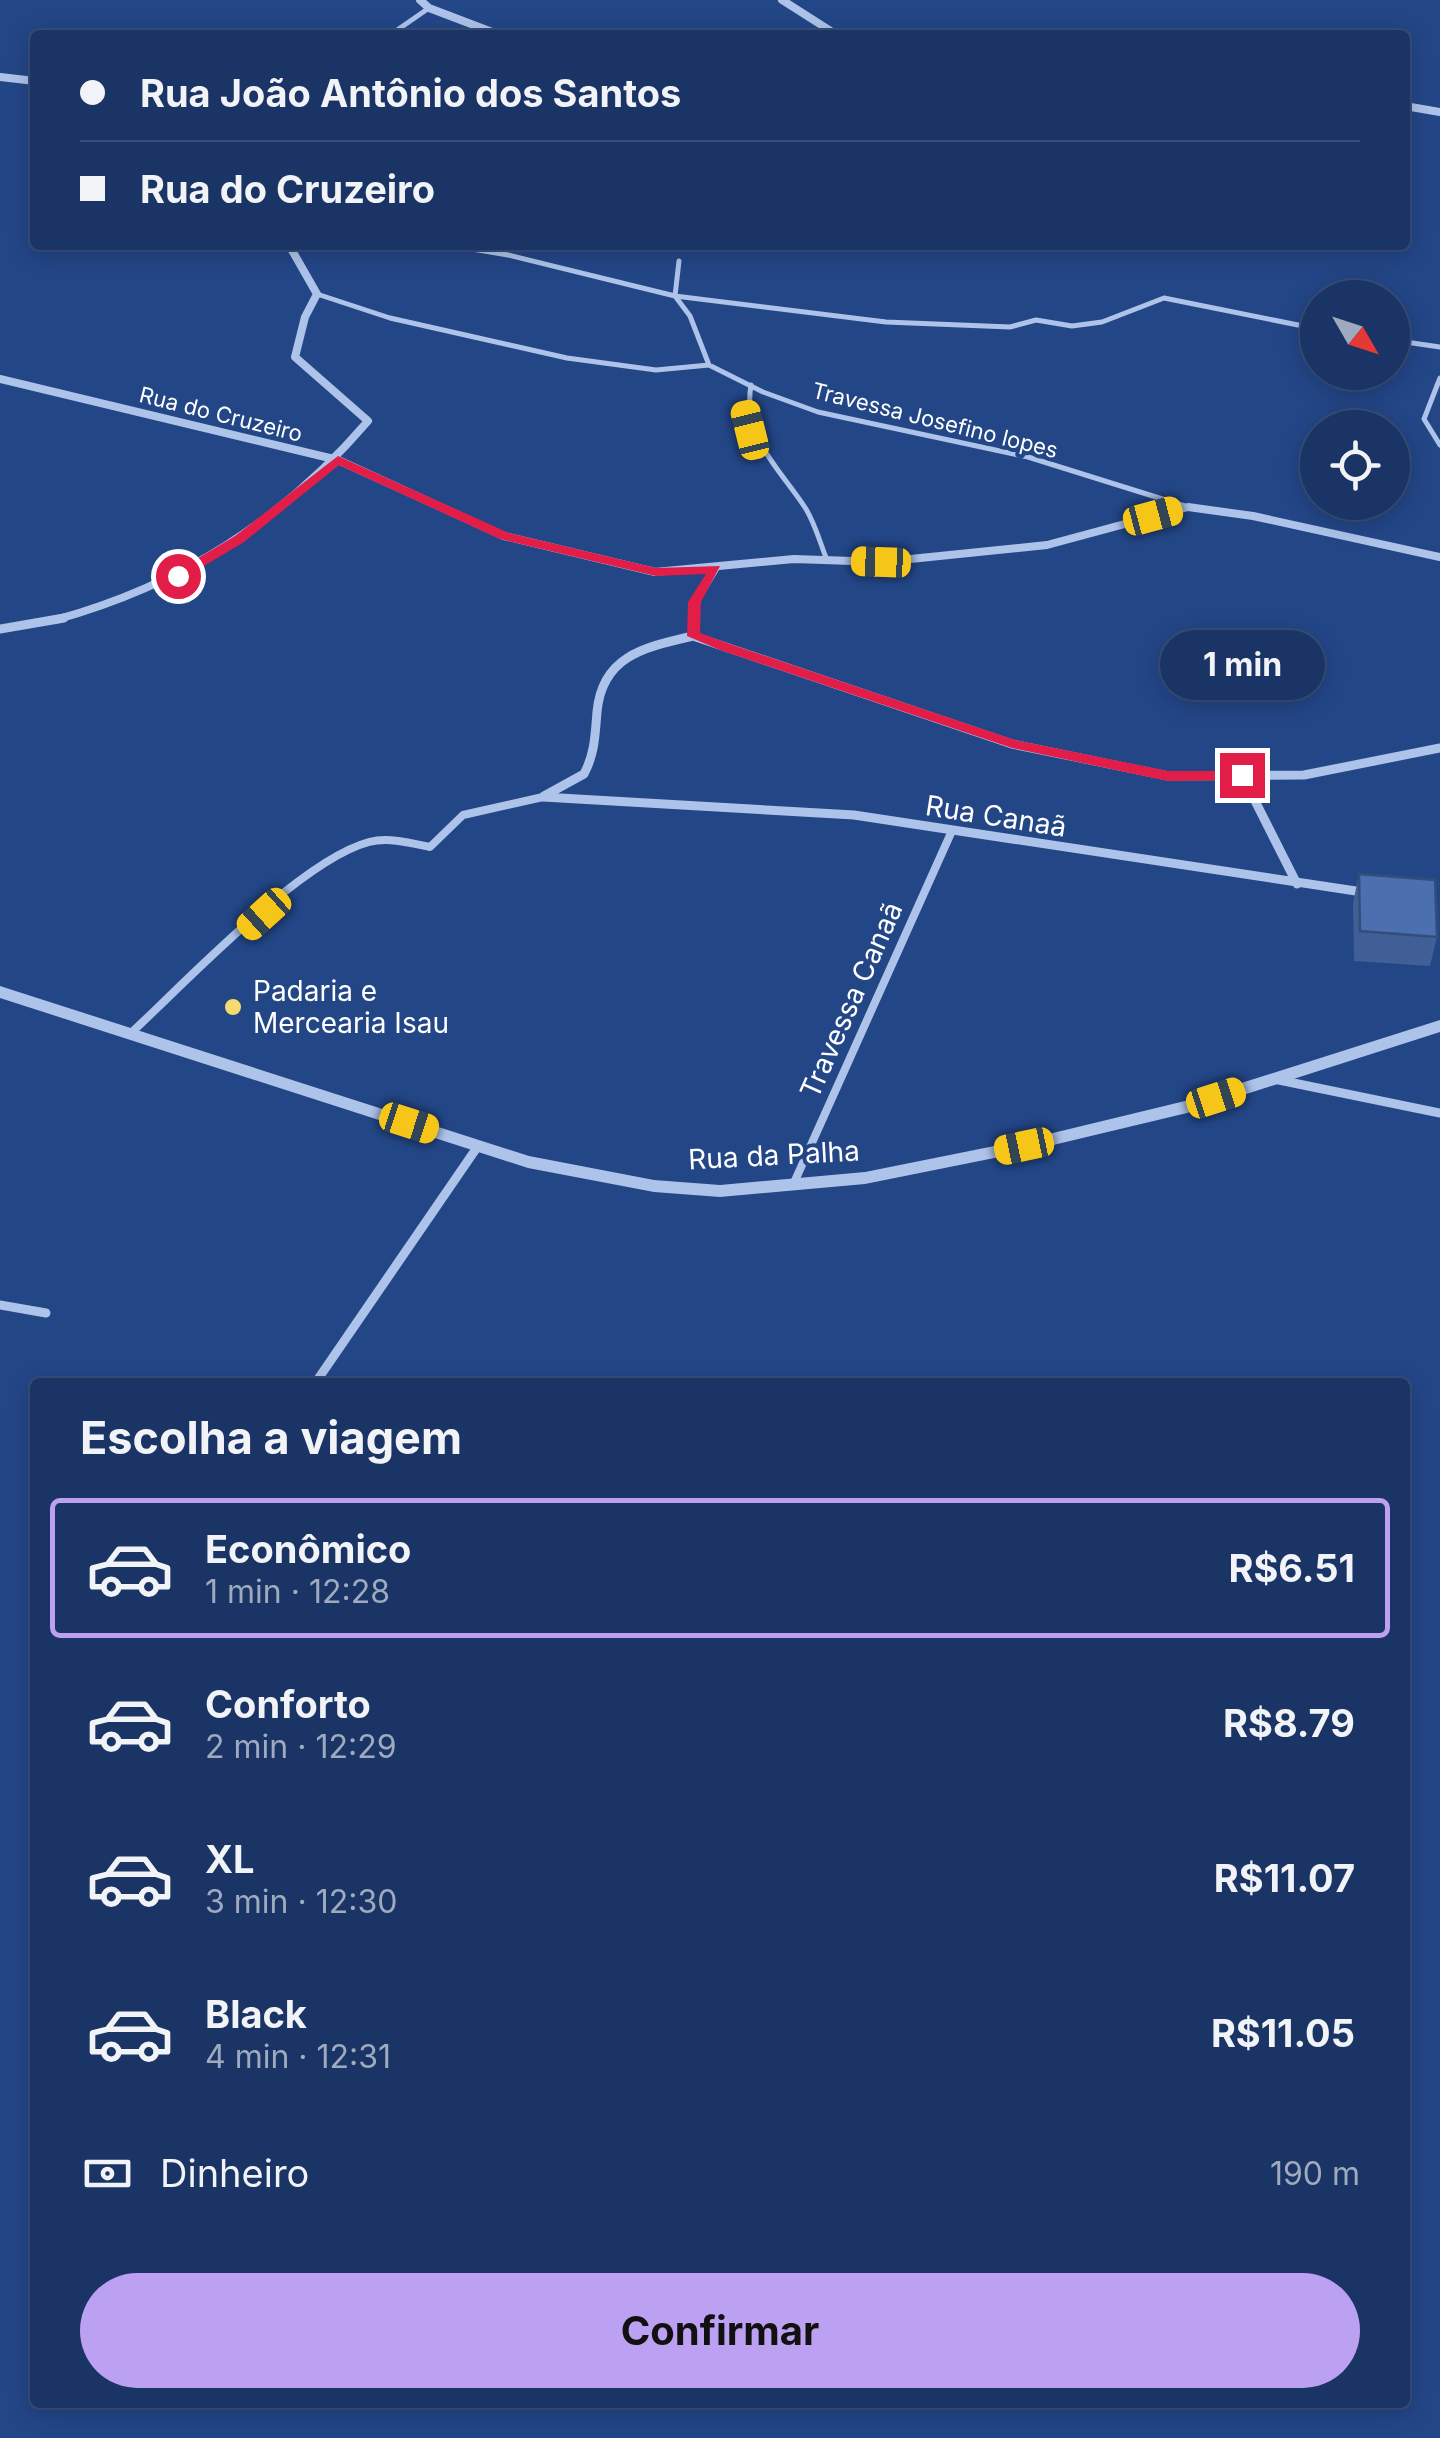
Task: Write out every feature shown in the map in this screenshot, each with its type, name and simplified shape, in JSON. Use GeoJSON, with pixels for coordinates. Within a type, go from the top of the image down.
{"type":"FeatureCollection","features":[{"type":"Feature","properties":{"kind":"street"},"geometry":{"type":"LineString","coordinates":[[420,0],[429,8],[487,30]]}},
{"type":"Feature","properties":{"kind":"street"},"geometry":{"type":"LineString","coordinates":[[782,0],[828,30]]}},
{"type":"Feature","properties":{"kind":"street"},"geometry":{"type":"LineString","coordinates":[[0,77],[30,80]]}},
{"type":"Feature","properties":{"kind":"street"},"geometry":{"type":"LineString","coordinates":[[1410,107],[1440,112]]}},
{"type":"Feature","properties":{"kind":"street"},"geometry":{"type":"LineString","coordinates":[[0,629],[99,612],[154,590],[239,539],[338,460],[368,422],[348,402],[317,382],[295,357],[304,317],[317,294],[293,250]]}},
{"type":"Feature","properties":{"kind":"street","name":"Rua do Cruzeiro"},"geometry":{"type":"LineString","coordinates":[[0,379],[338,460],[504,536],[656,572],[715,569],[749,562],[881,562],[1047,545],[1188,507]]}},
{"type":"Feature","properties":{"kind":"street"},"geometry":{"type":"LineString","coordinates":[[1188,507],[1253,516],[1440,557]]}},
{"type":"Feature","properties":{"kind":"street"},"geometry":{"type":"LineString","coordinates":[[694,636],[694,602],[715,569]]}},
{"type":"Feature","properties":{"kind":"street"},"geometry":{"type":"LineString","coordinates":[[543,797],[583,777],[594,750],[593,717],[604,678],[628,653],[694,636],[1012,744],[1168,776],[1304,774],[1440,748]]}},
{"type":"Feature","properties":{"kind":"street"},"geometry":{"type":"LineString","coordinates":[[1242,775],[1297,884]]}},
{"type":"Feature","properties":{"kind":"street","name":"Rua Canaã"},"geometry":{"type":"LineString","coordinates":[[543,797],[854,816],[1383,894]]}},
{"type":"Feature","properties":{"kind":"street","name":"Rua da Palha"},"geometry":{"type":"LineString","coordinates":[[0,992],[528,1162],[654,1186],[720,1191],[865,1178],[1024,1146],[1187,1107],[1440,1026]]}},
{"type":"Feature","properties":{"kind":"street"},"geometry":{"type":"LineString","coordinates":[[1273,1079],[1440,1113]]}},
{"type":"Feature","properties":{"kind":"street"},"geometry":{"type":"LineString","coordinates":[[319,1378],[478,1146]]}},
{"type":"Feature","properties":{"kind":"street"},"geometry":{"type":"LineString","coordinates":[[0,1305],[46,1313]]}},
{"type":"Feature","properties":{"kind":"lane"},"geometry":{"type":"LineString","coordinates":[[397,30],[429,8]]}},
{"type":"Feature","properties":{"kind":"lane"},"geometry":{"type":"LineString","coordinates":[[478,250],[675,296],[886,322],[1010,327],[1036,320],[1072,326],[1102,322],[1164,298],[1300,325]]}},
{"type":"Feature","properties":{"kind":"lane"},"geometry":{"type":"LineString","coordinates":[[317,294],[390,318],[567,358],[656,370],[709,366],[690,316],[675,296],[679,261]]}},
{"type":"Feature","properties":{"kind":"lane"},"geometry":{"type":"LineString","coordinates":[[1410,343],[1440,347]]}},
{"type":"Feature","properties":{"kind":"lane","name":"Travessa Josefino lopes"},"geometry":{"type":"LineString","coordinates":[[709,366],[818,412],[1028,457],[1188,507]]}},
{"type":"Feature","properties":{"kind":"lane"},"geometry":{"type":"LineString","coordinates":[[1440,378],[1424,419],[1440,446]]}},
{"type":"Feature","properties":{"kind":"lane"},"geometry":{"type":"LineString","coordinates":[[751,386],[744,406],[750,430],[815,524],[827,560]]}},
{"type":"Feature","properties":{"kind":"lane"},"geometry":{"type":"LineString","coordinates":[[131,1033],[290,890],[346,850],[372,841],[430,847],[463,815],[543,797]]}},
{"type":"Feature","properties":{"kind":"lane","name":"Travessa Canaã"},"geometry":{"type":"LineString","coordinates":[[792,1186],[951,833]]}},
{"type":"Feature","properties":{"kind":"building"},"geometry":{"type":"Polygon","coordinates":[[[1359,874],[1435,880],[1437,937],[1360,931],[1359,874]]]}},
{"type":"Feature","properties":{"kind":"place","name":"Padaria e Mercearia Isau"},"geometry":{"type":"Point","coordinates":[233,1007]}},
{"type":"Feature","properties":{"kind":"route"},"geometry":{"type":"LineString","coordinates":[[178,576],[239,539],[338,460],[504,536],[656,572],[715,569],[694,602],[694,636],[725,647],[1012,744],[1168,776],[1242,775]]}}]}
